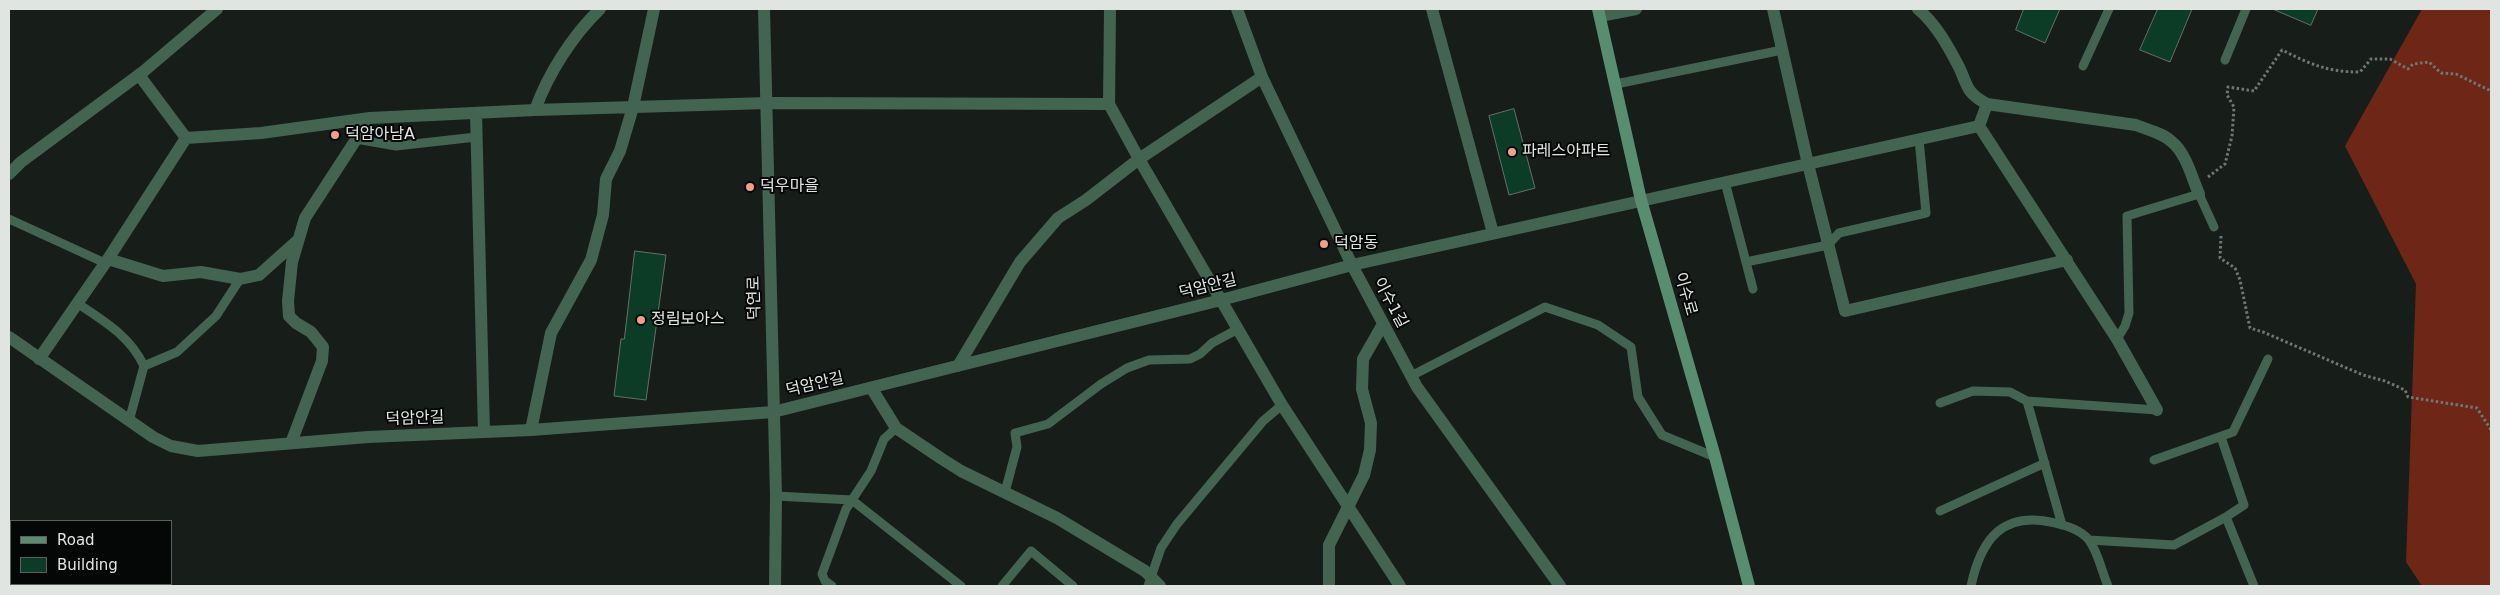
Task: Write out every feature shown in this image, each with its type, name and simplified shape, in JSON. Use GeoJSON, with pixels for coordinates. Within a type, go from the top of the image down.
{"type":"FeatureCollection","features":[{"type":"Feature","properties":{"kind":"main road","name":"이수로"},"geometry":{"type":"LineString","coordinates":[[1599,12],[1641,200],[1714,457],[1748,586]]}},
{"type":"Feature","properties":{"kind":"street"},"geometry":{"type":"LineString","coordinates":[[9,174],[21,162],[139,75],[217,9]]}},
{"type":"Feature","properties":{"kind":"street"},"geometry":{"type":"LineString","coordinates":[[535,110],[542,91],[566,52],[600,9]]}},
{"type":"Feature","properties":{"kind":"street"},"geometry":{"type":"LineString","coordinates":[[530,430],[551,333],[591,260],[603,215],[606,179],[620,152],[634,107],[654,9]]}},
{"type":"Feature","properties":{"kind":"street","name":"덕연로"},"geometry":{"type":"LineString","coordinates":[[764,9],[776,496],[774,586]]}},
{"type":"Feature","properties":{"kind":"street"},"geometry":{"type":"LineString","coordinates":[[1110,9],[1109,104],[1282,405],[1349,504],[1400,586]]}},
{"type":"Feature","properties":{"kind":"street","name":"이수1길"},"geometry":{"type":"LineString","coordinates":[[1238,9],[1262,77],[1352,265],[1411,376],[1560,586]]}},
{"type":"Feature","properties":{"kind":"street"},"geometry":{"type":"LineString","coordinates":[[1432,9],[1493,233]]}},
{"type":"Feature","properties":{"kind":"street"},"geometry":{"type":"LineString","coordinates":[[1599,12],[1636,9]]}},
{"type":"Feature","properties":{"kind":"street"},"geometry":{"type":"LineString","coordinates":[[1773,9],[1808,164],[1846,311],[2067,260]]}},
{"type":"Feature","properties":{"kind":"street"},"geometry":{"type":"LineString","coordinates":[[1921,9],[1940,34],[1974,97],[1986,104],[2136,126],[2173,142],[2196,189]]}},
{"type":"Feature","properties":{"kind":"street"},"geometry":{"type":"LineString","coordinates":[[139,75],[186,138]]}},
{"type":"Feature","properties":{"kind":"street"},"geometry":{"type":"LineString","coordinates":[[958,366],[1020,262],[1058,218],[1086,200],[1139,159],[1262,77]]}},
{"type":"Feature","properties":{"kind":"street"},"geometry":{"type":"LineString","coordinates":[[186,138],[261,133],[370,118],[535,110],[767,103],[1109,104]]}},
{"type":"Feature","properties":{"kind":"street"},"geometry":{"type":"LineString","coordinates":[[1986,104],[1979,126],[2117,339],[2156,410]]}},
{"type":"Feature","properties":{"kind":"street"},"geometry":{"type":"LineString","coordinates":[[476,113],[484,432]]}},
{"type":"Feature","properties":{"kind":"street"},"geometry":{"type":"LineString","coordinates":[[291,443],[322,361],[323,347],[311,332],[296,323],[290,316],[288,301],[292,262],[305,218],[370,118]]}},
{"type":"Feature","properties":{"kind":"street","name":"덕암안길"},"geometry":{"type":"LineString","coordinates":[[9,337],[152,437],[182,449],[198,451],[291,443],[530,430],[774,412],[872,389],[1352,265],[1979,126]]}},
{"type":"Feature","properties":{"kind":"street"},"geometry":{"type":"LineString","coordinates":[[39,358],[106,261],[186,138]]}},
{"type":"Feature","properties":{"kind":"street"},"geometry":{"type":"LineString","coordinates":[[106,261],[163,276],[201,272],[240,279],[258,275],[299,239]]}},
{"type":"Feature","properties":{"kind":"street"},"geometry":{"type":"LineString","coordinates":[[1329,586],[1328,545],[1364,475],[1370,450],[1371,423],[1362,389],[1363,359],[1383,324]]}},
{"type":"Feature","properties":{"kind":"street"},"geometry":{"type":"LineString","coordinates":[[872,389],[896,428],[961,471],[1057,518],[1160,586]]}},
{"type":"Feature","properties":{"kind":"lane"},"geometry":{"type":"LineString","coordinates":[[2084,66],[2109,9]]}},
{"type":"Feature","properties":{"kind":"lane"},"geometry":{"type":"LineString","coordinates":[[2225,60],[2246,9]]}},
{"type":"Feature","properties":{"kind":"lane"},"geometry":{"type":"LineString","coordinates":[[1616,84],[1782,50]]}},
{"type":"Feature","properties":{"kind":"lane"},"geometry":{"type":"LineString","coordinates":[[356,139],[396,146],[476,137]]}},
{"type":"Feature","properties":{"kind":"lane"},"geometry":{"type":"LineString","coordinates":[[1746,262],[1828,245],[1839,233],[1926,213],[1919,139]]}},
{"type":"Feature","properties":{"kind":"lane"},"geometry":{"type":"LineString","coordinates":[[1726,182],[1753,289]]}},
{"type":"Feature","properties":{"kind":"lane"},"geometry":{"type":"LineString","coordinates":[[2117,339],[2125,326],[2128,313],[2127,216],[2196,189],[2214,228]]}},
{"type":"Feature","properties":{"kind":"lane"},"geometry":{"type":"LineString","coordinates":[[9,219],[106,261]]}},
{"type":"Feature","properties":{"kind":"lane"},"geometry":{"type":"LineString","coordinates":[[144,366],[177,352],[216,316],[240,279]]}},
{"type":"Feature","properties":{"kind":"lane"},"geometry":{"type":"LineString","coordinates":[[77,303],[114,327],[137,351],[144,366],[129,422]]}},
{"type":"Feature","properties":{"kind":"lane"},"geometry":{"type":"LineString","coordinates":[[1411,376],[1545,306],[1598,325],[1631,347],[1638,397],[1662,435],[1714,457]]}},
{"type":"Feature","properties":{"kind":"lane"},"geometry":{"type":"LineString","coordinates":[[1005,492],[1017,447],[1015,433],[1048,424],[1101,384],[1127,368],[1149,360],[1190,359],[1200,354],[1212,343],[1238,329]]}},
{"type":"Feature","properties":{"kind":"lane"},"geometry":{"type":"LineString","coordinates":[[2154,460],[2233,432],[2268,359]]}},
{"type":"Feature","properties":{"kind":"lane"},"geometry":{"type":"LineString","coordinates":[[1940,402],[1972,391],[2010,392],[2027,401],[2156,410]]}},
{"type":"Feature","properties":{"kind":"lane"},"geometry":{"type":"LineString","coordinates":[[2027,401],[2062,524]]}},
{"type":"Feature","properties":{"kind":"lane"},"geometry":{"type":"LineString","coordinates":[[1150,581],[1160,548],[1177,524],[1264,421],[1282,405]]}},
{"type":"Feature","properties":{"kind":"lane"},"geometry":{"type":"LineString","coordinates":[[832,586],[825,581],[822,574],[846,509],[871,471],[884,440],[896,428]]}},
{"type":"Feature","properties":{"kind":"lane"},"geometry":{"type":"LineString","coordinates":[[2089,540],[2174,545],[2226,517],[2244,504],[2221,437]]}},
{"type":"Feature","properties":{"kind":"lane"},"geometry":{"type":"LineString","coordinates":[[1940,511],[2045,463]]}},
{"type":"Feature","properties":{"kind":"lane"},"geometry":{"type":"LineString","coordinates":[[776,496],[852,500],[961,586]]}},
{"type":"Feature","properties":{"kind":"lane"},"geometry":{"type":"LineString","coordinates":[[2226,517],[2254,586]]}},
{"type":"Feature","properties":{"kind":"lane"},"geometry":{"type":"LineString","coordinates":[[1971,586],[1980,554],[1986,542],[1996,531],[2009,524],[2039,519],[2076,529],[2089,540],[2108,586]]}},
{"type":"Feature","properties":{"kind":"lane"},"geometry":{"type":"LineString","coordinates":[[1002,586],[1031,551],[1073,586]]}},
{"type":"Feature","properties":{"kind":"path"},"geometry":{"type":"LineString","coordinates":[[2196,189],[2225,164],[2234,120],[2234,107],[2227,95],[2228,87],[2254,91],[2282,50],[2320,68],[2351,72],[2360,72],[2371,59],[2390,59],[2408,69],[2413,64],[2429,62],[2441,73],[2456,74],[2491,91]]}},
{"type":"Feature","properties":{"kind":"path"},"geometry":{"type":"LineString","coordinates":[[2214,228],[2222,230],[2220,258],[2235,268],[2240,280],[2250,328],[2363,376],[2385,381],[2405,390],[2408,396],[2477,408],[2491,430]]}},
{"type":"Feature","properties":{"kind":"shaded area"},"geometry":{"type":"Polygon","coordinates":[[[2422,9],[2491,9],[2491,586],[2422,586],[2406,562],[2416,284],[2345,146],[2422,9]]]}},
{"type":"Feature","properties":{"kind":"building"},"geometry":{"type":"Polygon","coordinates":[[[2024,9],[2060,9],[2045,43],[2016,30],[2024,9]]]}},
{"type":"Feature","properties":{"kind":"building"},"geometry":{"type":"Polygon","coordinates":[[[2158,9],[2192,9],[2170,62],[2140,50],[2158,9]]]}},
{"type":"Feature","properties":{"kind":"building"},"geometry":{"type":"Polygon","coordinates":[[[2273,9],[2318,9],[2311,25],[2273,9]]]}},
{"type":"Feature","properties":{"kind":"building","name":"파레스아파트"},"geometry":{"type":"Polygon","coordinates":[[[1514,109],[1535,188],[1509,195],[1489,116],[1514,109]]]}},
{"type":"Feature","properties":{"kind":"building","name":"정림보아스"},"geometry":{"type":"Polygon","coordinates":[[[635,251],[666,255],[646,400],[614,396],[621,339],[624,339],[635,251]]]}},
{"type":"Feature","properties":{"kind":"place","name":"덕암아남A"},"geometry":{"type":"Point","coordinates":[335,135]}},
{"type":"Feature","properties":{"kind":"place","name":"파레스아파트"},"geometry":{"type":"Point","coordinates":[1512,152]}},
{"type":"Feature","properties":{"kind":"place","name":"덕우마을"},"geometry":{"type":"Point","coordinates":[750,187]}},
{"type":"Feature","properties":{"kind":"place","name":"덕암동"},"geometry":{"type":"Point","coordinates":[1324,244]}},
{"type":"Feature","properties":{"kind":"place","name":"정림보아스"},"geometry":{"type":"Point","coordinates":[641,320]}}]}
